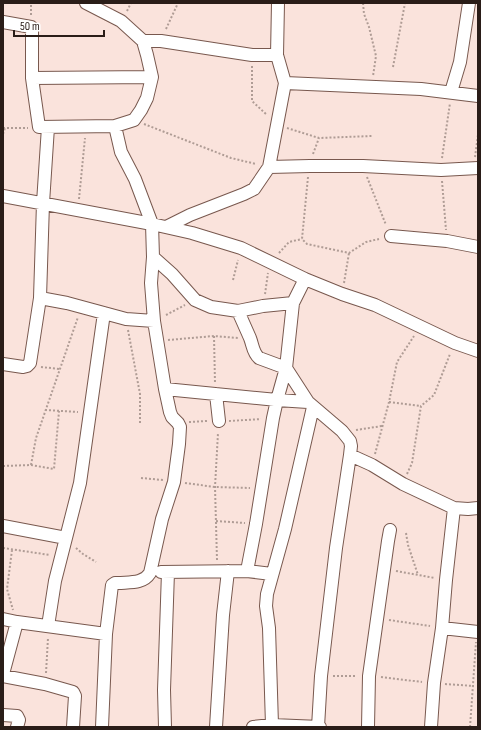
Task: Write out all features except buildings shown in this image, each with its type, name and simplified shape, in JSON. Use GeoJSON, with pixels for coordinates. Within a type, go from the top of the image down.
{"type":"FeatureCollection","features":[{"type":"Feature","properties":{"kind":"street"},"geometry":{"type":"LineString","coordinates":[[43,127],[115,126],[134,120],[147,98],[152,77],[143,41],[121,21],[86,3]]}},
{"type":"Feature","properties":{"kind":"street"},"geometry":{"type":"LineString","coordinates":[[166,227],[190,215],[254,189],[269,167],[285,83],[277,54],[278,3]]}},
{"type":"Feature","properties":{"kind":"street"},"geometry":{"type":"LineString","coordinates":[[451,92],[460,62],[468,3]]}},
{"type":"Feature","properties":{"kind":"street"},"geometry":{"type":"LineString","coordinates":[[3,22],[31,27],[32,78],[43,127],[43,203],[40,298],[30,362],[28,366],[23,367],[3,364]]}},
{"type":"Feature","properties":{"kind":"street"},"geometry":{"type":"LineString","coordinates":[[143,41],[161,41],[252,55],[277,54]]}},
{"type":"Feature","properties":{"kind":"street"},"geometry":{"type":"LineString","coordinates":[[32,78],[152,77]]}},
{"type":"Feature","properties":{"kind":"street"},"geometry":{"type":"LineString","coordinates":[[285,83],[421,89],[478,96]]}},
{"type":"Feature","properties":{"kind":"street"},"geometry":{"type":"LineString","coordinates":[[102,727],[106,634],[112,586],[115,583],[141,581],[147,578],[150,573],[162,520],[174,482],[180,427],[178,422],[172,417],[165,389],[154,321],[151,283],[152,224],[135,179],[121,152],[115,126]]}},
{"type":"Feature","properties":{"kind":"street"},"geometry":{"type":"LineString","coordinates":[[269,167],[363,166],[441,170],[476,168]]}},
{"type":"Feature","properties":{"kind":"street"},"geometry":{"type":"LineString","coordinates":[[3,196],[166,227],[192,233],[241,248],[305,279],[375,305],[455,343],[478,351]]}},
{"type":"Feature","properties":{"kind":"street"},"geometry":{"type":"LineString","coordinates":[[391,236],[447,241],[478,247]]}},
{"type":"Feature","properties":{"kind":"street"},"geometry":{"type":"LineString","coordinates":[[152,257],[172,274],[195,300],[211,307],[238,311],[263,306],[294,303]]}},
{"type":"Feature","properties":{"kind":"street"},"geometry":{"type":"LineString","coordinates":[[246,571],[256,524],[273,418],[286,368],[294,303],[305,279]]}},
{"type":"Feature","properties":{"kind":"street"},"geometry":{"type":"LineString","coordinates":[[40,298],[126,319],[154,321]]}},
{"type":"Feature","properties":{"kind":"street"},"geometry":{"type":"LineString","coordinates":[[238,311],[250,339],[254,353],[259,358],[286,368],[310,405],[342,431],[350,441],[351,446],[336,548],[321,676],[319,727],[272,725],[253,727]]}},
{"type":"Feature","properties":{"kind":"street"},"geometry":{"type":"LineString","coordinates":[[48,626],[54,581],[80,483],[104,313]]}},
{"type":"Feature","properties":{"kind":"street"},"geometry":{"type":"LineString","coordinates":[[165,389],[277,400],[310,405]]}},
{"type":"Feature","properties":{"kind":"street"},"geometry":{"type":"LineString","coordinates":[[216,394],[219,421]]}},
{"type":"Feature","properties":{"kind":"street"},"geometry":{"type":"LineString","coordinates":[[272,725],[269,628],[266,606],[267,594],[285,529],[310,405]]}},
{"type":"Feature","properties":{"kind":"street"},"geometry":{"type":"LineString","coordinates":[[350,455],[372,465],[403,484],[454,508],[478,508]]}},
{"type":"Feature","properties":{"kind":"street"},"geometry":{"type":"LineString","coordinates":[[431,727],[434,683],[442,628],[454,508]]}},
{"type":"Feature","properties":{"kind":"street"},"geometry":{"type":"LineString","coordinates":[[3,526],[66,538]]}},
{"type":"Feature","properties":{"kind":"street"},"geometry":{"type":"LineString","coordinates":[[368,727],[369,676],[390,530]]}},
{"type":"Feature","properties":{"kind":"street"},"geometry":{"type":"LineString","coordinates":[[216,727],[223,615],[222,571]]}},
{"type":"Feature","properties":{"kind":"street"},"geometry":{"type":"LineString","coordinates":[[150,573],[246,571],[272,574]]}},
{"type":"Feature","properties":{"kind":"street"},"geometry":{"type":"LineString","coordinates":[[165,727],[164,690],[168,572]]}},
{"type":"Feature","properties":{"kind":"street"},"geometry":{"type":"LineString","coordinates":[[3,620],[106,634]]}},
{"type":"Feature","properties":{"kind":"street"},"geometry":{"type":"LineString","coordinates":[[17,622],[3,675],[73,692],[75,696],[73,727]]}},
{"type":"Feature","properties":{"kind":"street"},"geometry":{"type":"LineString","coordinates":[[442,628],[477,632]]}},
{"type":"Feature","properties":{"kind":"street"},"geometry":{"type":"LineString","coordinates":[[3,715],[17,716],[19,720],[17,727]]}},
{"type":"Feature","properties":{"kind":"path"},"geometry":{"type":"LineString","coordinates":[[161,41],[178,3]]}},
{"type":"Feature","properties":{"kind":"path"},"geometry":{"type":"LineString","coordinates":[[363,3],[364,14],[369,27],[376,56],[372,87]]}},
{"type":"Feature","properties":{"kind":"path"},"geometry":{"type":"LineString","coordinates":[[393,67],[405,3]]}},
{"type":"Feature","properties":{"kind":"path"},"geometry":{"type":"LineString","coordinates":[[252,55],[252,101],[277,125],[319,138],[372,136]]}},
{"type":"Feature","properties":{"kind":"path"},"geometry":{"type":"LineString","coordinates":[[447,241],[441,170],[451,92]]}},
{"type":"Feature","properties":{"kind":"path"},"geometry":{"type":"LineString","coordinates":[[134,120],[231,158],[269,167]]}},
{"type":"Feature","properties":{"kind":"path"},"geometry":{"type":"LineString","coordinates":[[78,210],[86,126]]}},
{"type":"Feature","properties":{"kind":"path"},"geometry":{"type":"LineString","coordinates":[[3,134],[4,128],[43,127]]}},
{"type":"Feature","properties":{"kind":"path"},"geometry":{"type":"LineString","coordinates":[[476,168],[478,135]]}},
{"type":"Feature","properties":{"kind":"path"},"geometry":{"type":"LineString","coordinates":[[319,138],[310,166],[302,238],[306,244],[349,252],[366,242],[391,236],[363,166]]}},
{"type":"Feature","properties":{"kind":"path"},"geometry":{"type":"LineString","coordinates":[[263,306],[270,261],[289,242],[302,238]]}},
{"type":"Feature","properties":{"kind":"path"},"geometry":{"type":"LineString","coordinates":[[233,280],[241,248]]}},
{"type":"Feature","properties":{"kind":"path"},"geometry":{"type":"LineString","coordinates":[[342,294],[349,252]]}},
{"type":"Feature","properties":{"kind":"path"},"geometry":{"type":"LineString","coordinates":[[154,321],[195,300]]}},
{"type":"Feature","properties":{"kind":"path"},"geometry":{"type":"LineString","coordinates":[[31,465],[36,438],[81,307]]}},
{"type":"Feature","properties":{"kind":"path"},"geometry":{"type":"LineString","coordinates":[[126,319],[140,394],[140,424]]}},
{"type":"Feature","properties":{"kind":"path"},"geometry":{"type":"LineString","coordinates":[[372,465],[389,402],[397,362],[420,326]]}},
{"type":"Feature","properties":{"kind":"path"},"geometry":{"type":"LineString","coordinates":[[157,341],[214,336],[250,339]]}},
{"type":"Feature","properties":{"kind":"path"},"geometry":{"type":"LineString","coordinates":[[214,336],[216,394]]}},
{"type":"Feature","properties":{"kind":"path"},"geometry":{"type":"LineString","coordinates":[[403,484],[412,463],[421,406],[434,394],[455,343]]}},
{"type":"Feature","properties":{"kind":"path"},"geometry":{"type":"LineString","coordinates":[[28,366],[60,369]]}},
{"type":"Feature","properties":{"kind":"path"},"geometry":{"type":"LineString","coordinates":[[389,402],[421,406]]}},
{"type":"Feature","properties":{"kind":"path"},"geometry":{"type":"LineString","coordinates":[[45,410],[90,413]]}},
{"type":"Feature","properties":{"kind":"path"},"geometry":{"type":"LineString","coordinates":[[3,466],[31,465],[54,469],[59,411]]}},
{"type":"Feature","properties":{"kind":"path"},"geometry":{"type":"LineString","coordinates":[[178,422],[273,418]]}},
{"type":"Feature","properties":{"kind":"path"},"geometry":{"type":"LineString","coordinates":[[219,421],[215,487],[216,521],[222,571]]}},
{"type":"Feature","properties":{"kind":"path"},"geometry":{"type":"LineString","coordinates":[[342,431],[382,426]]}},
{"type":"Feature","properties":{"kind":"path"},"geometry":{"type":"LineString","coordinates":[[141,478],[215,487],[261,488]]}},
{"type":"Feature","properties":{"kind":"path"},"geometry":{"type":"LineString","coordinates":[[216,521],[256,524]]}},
{"type":"Feature","properties":{"kind":"path"},"geometry":{"type":"LineString","coordinates":[[406,533],[408,545],[418,575]]}},
{"type":"Feature","properties":{"kind":"path"},"geometry":{"type":"LineString","coordinates":[[66,538],[83,554],[96,562]]}},
{"type":"Feature","properties":{"kind":"path"},"geometry":{"type":"LineString","coordinates":[[3,548],[61,556]]}},
{"type":"Feature","properties":{"kind":"path"},"geometry":{"type":"LineString","coordinates":[[12,550],[7,589],[17,622]]}},
{"type":"Feature","properties":{"kind":"path"},"geometry":{"type":"LineString","coordinates":[[384,569],[446,580]]}},
{"type":"Feature","properties":{"kind":"path"},"geometry":{"type":"LineString","coordinates":[[378,619],[442,628]]}},
{"type":"Feature","properties":{"kind":"path"},"geometry":{"type":"LineString","coordinates":[[45,684],[48,626]]}},
{"type":"Feature","properties":{"kind":"path"},"geometry":{"type":"LineString","coordinates":[[470,727],[477,632]]}},
{"type":"Feature","properties":{"kind":"path"},"geometry":{"type":"LineString","coordinates":[[321,676],[369,676],[474,686]]}}]}
